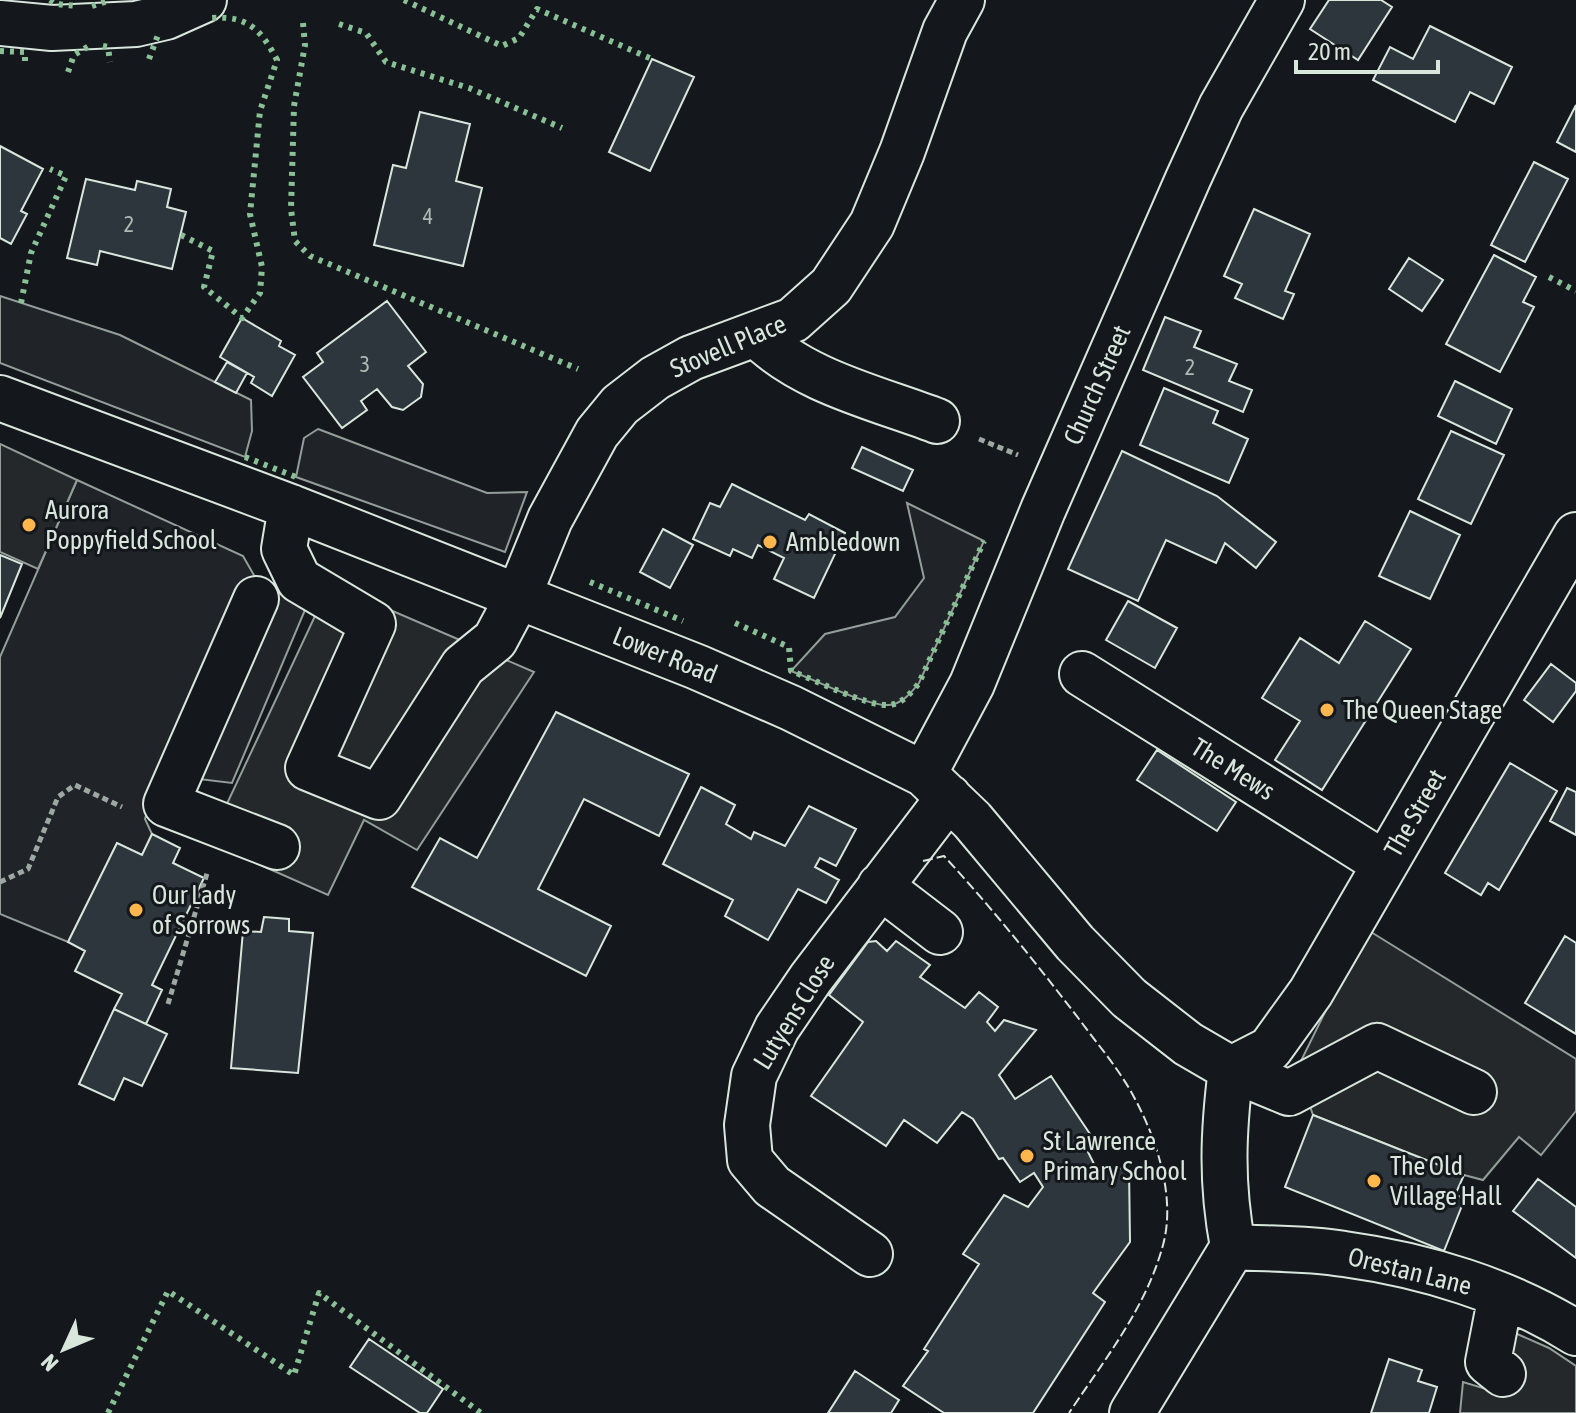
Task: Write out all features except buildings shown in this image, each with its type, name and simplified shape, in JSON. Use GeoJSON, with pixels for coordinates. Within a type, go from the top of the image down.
{"type":"FeatureCollection","features":[{"type":"Feature","properties":{"kind":"street"},"geometry":{"type":"LineString","coordinates":[[0,23],[52,28],[136,24],[166,17],[204,0]]}},
{"type":"Feature","properties":{"kind":"street","name":"Stovell Place"},"geometry":{"type":"LineString","coordinates":[[268,576],[299,580],[373,624],[308,768],[379,797],[463,666],[495,640],[519,595],[550,519],[597,433],[620,405],[655,378],[691,358],[793,320],[831,286],[872,224],[902,152],[945,31],[962,0]]}},
{"type":"Feature","properties":{"kind":"street","name":"Church Street"},"geometry":{"type":"LineString","coordinates":[[936,786],[972,684],[1043,510],[1194,164],[1221,107],[1282,0]]}},
{"type":"Feature","properties":{"kind":"street"},"geometry":{"type":"LineString","coordinates":[[756,334],[802,370],[937,421]]}},
{"type":"Feature","properties":{"kind":"street","name":"Lower Road"},"geometry":{"type":"LineString","coordinates":[[0,398],[519,595],[777,702],[936,786],[972,820],[1101,972],[1161,1025],[1231,1069],[1289,1093],[1377,1046],[1474,1092]]}},
{"type":"Feature","properties":{"kind":"street"},"geometry":{"type":"LineString","coordinates":[[277,847],[185,811],[291,507]]}},
{"type":"Feature","properties":{"kind":"street","name":"The Street"},"geometry":{"type":"LineString","coordinates":[[1231,1069],[1270,1049],[1311,992],[1576,535]]}},
{"type":"Feature","properties":{"kind":"street","name":"The Mews"},"geometry":{"type":"LineString","coordinates":[[1082,674],[1385,864]]}},
{"type":"Feature","properties":{"kind":"street","name":"Lutyens Close"},"geometry":{"type":"LineString","coordinates":[[870,1254],[772,1186],[750,1160],[747,1125],[754,1076],[777,1028],[880,886],[936,786]]}},
{"type":"Feature","properties":{"kind":"street"},"geometry":{"type":"LineString","coordinates":[[880,886],[940,932]]}},
{"type":"Feature","properties":{"kind":"street"},"geometry":{"type":"LineString","coordinates":[[1132,1413],[1233,1247],[1225,1201],[1224,1125],[1231,1069]]}},
{"type":"Feature","properties":{"kind":"street","name":"Orestan Lane"},"geometry":{"type":"LineString","coordinates":[[1233,1247],[1343,1253],[1398,1264],[1513,1299],[1576,1333]]}},
{"type":"Feature","properties":{"kind":"street"},"geometry":{"type":"LineString","coordinates":[[1501,1295],[1488,1362],[1503,1374]]}},
{"type":"Feature","properties":{"kind":"path"},"geometry":{"type":"LineString","coordinates":[[0,882],[28,869],[58,797],[75,785],[129,810],[185,811],[208,870],[168,1004]]}},
{"type":"Feature","properties":{"kind":"shaded area"},"geometry":{"type":"Polygon","coordinates":[[[0,296],[120,335],[251,400],[252,431],[245,457],[0,363],[0,296]]]}},
{"type":"Feature","properties":{"kind":"shaded area"},"geometry":{"type":"Polygon","coordinates":[[[318,429],[487,493],[527,492],[505,552],[296,477],[304,438],[318,429]]]}},
{"type":"Feature","properties":{"kind":"shaded area","name":"Aurora Poppyfield School"},"geometry":{"type":"Polygon","coordinates":[[[0,444],[77,480],[38,569],[0,552],[0,444]]]}},
{"type":"Feature","properties":{"kind":"shaded area"},"geometry":{"type":"Polygon","coordinates":[[[77,480],[243,556],[255,577],[301,597],[305,610],[232,783],[174,776],[150,804],[145,819],[152,834],[142,855],[117,843],[68,942],[0,914],[0,657],[77,480]]]}},
{"type":"Feature","properties":{"kind":"shaded area"},"geometry":{"type":"Polygon","coordinates":[[[907,503],[984,541],[919,683],[898,703],[889,705],[855,697],[791,671],[825,634],[895,617],[924,578],[907,503]]]}},
{"type":"Feature","properties":{"kind":"shaded area"},"geometry":{"type":"Polygon","coordinates":[[[330,584],[534,672],[417,850],[364,820],[328,895],[209,842],[330,584]]]}},
{"type":"Feature","properties":{"kind":"shaded area"},"geometry":{"type":"Polygon","coordinates":[[[1371,932],[1576,1059],[1576,1111],[1541,1155],[1519,1137],[1483,1180],[1313,1115],[1297,1069],[1356,949],[1371,932]]]}},
{"type":"Feature","properties":{"kind":"shaded area"},"geometry":{"type":"Polygon","coordinates":[[[1515,1333],[1549,1348],[1576,1366],[1576,1413],[1460,1413],[1463,1382],[1496,1392],[1515,1333]]]}},
{"type":"Feature","properties":{"kind":"hedge"},"geometry":{"type":"LineString","coordinates":[[50,0],[56,4],[77,6]]}},
{"type":"Feature","properties":{"kind":"hedge"},"geometry":{"type":"LineString","coordinates":[[92,6],[111,0]]}},
{"type":"Feature","properties":{"kind":"hedge"},"geometry":{"type":"LineString","coordinates":[[404,0],[502,46],[519,38],[537,9],[652,59]]}},
{"type":"Feature","properties":{"kind":"hedge"},"geometry":{"type":"LineString","coordinates":[[181,235],[213,251],[204,287],[242,318],[260,293],[262,267],[250,214],[260,111],[277,60],[266,41],[252,27],[235,19],[212,18]]}},
{"type":"Feature","properties":{"kind":"hedge"},"geometry":{"type":"LineString","coordinates":[[303,23],[305,45],[294,106],[291,209],[295,241],[310,256],[578,369]]}},
{"type":"Feature","properties":{"kind":"hedge"},"geometry":{"type":"LineString","coordinates":[[339,24],[366,33],[386,62],[469,88],[562,128]]}},
{"type":"Feature","properties":{"kind":"hedge"},"geometry":{"type":"LineString","coordinates":[[149,59],[158,35]]}},
{"type":"Feature","properties":{"kind":"hedge"},"geometry":{"type":"LineString","coordinates":[[68,72],[74,55],[89,46]]}},
{"type":"Feature","properties":{"kind":"hedge"},"geometry":{"type":"LineString","coordinates":[[103,46],[108,47],[110,62]]}},
{"type":"Feature","properties":{"kind":"hedge"},"geometry":{"type":"LineString","coordinates":[[0,51],[25,52],[25,65]]}},
{"type":"Feature","properties":{"kind":"hedge"},"geometry":{"type":"LineString","coordinates":[[21,303],[31,253],[66,176],[50,169]]}},
{"type":"Feature","properties":{"kind":"hedge"},"geometry":{"type":"LineString","coordinates":[[1549,277],[1576,291]]}},
{"type":"Feature","properties":{"kind":"hedge"},"geometry":{"type":"LineString","coordinates":[[245,457],[296,477]]}},
{"type":"Feature","properties":{"kind":"hedge"},"geometry":{"type":"LineString","coordinates":[[735,623],[789,647],[791,671],[868,702],[898,703],[919,683],[984,541]]}},
{"type":"Feature","properties":{"kind":"hedge"},"geometry":{"type":"LineString","coordinates":[[590,582],[683,621]]}},
{"type":"Feature","properties":{"kind":"hedge"},"geometry":{"type":"LineString","coordinates":[[108,1413],[168,1291],[294,1375],[319,1293],[481,1413]]}},
{"type":"Feature","properties":{"kind":"fence"},"geometry":{"type":"LineString","coordinates":[[923,861],[944,856],[1063,998],[1129,1088],[1157,1151],[1167,1208],[1163,1245],[1156,1268],[1135,1312],[1069,1413]]}},
{"type":"Feature","properties":{"kind":"place","name":"Aurora Poppyfield School"},"geometry":{"type":"Point","coordinates":[29,525]}},
{"type":"Feature","properties":{"kind":"place","name":"Ambledown"},"geometry":{"type":"Point","coordinates":[770,542]}},
{"type":"Feature","properties":{"kind":"place","name":"The Queen Stage"},"geometry":{"type":"Point","coordinates":[1327,710]}},
{"type":"Feature","properties":{"kind":"place","name":"Our Lady of Sorrows"},"geometry":{"type":"Point","coordinates":[136,910]}},
{"type":"Feature","properties":{"kind":"place","name":"St Lawrence Primary School"},"geometry":{"type":"Point","coordinates":[1027,1156]}},
{"type":"Feature","properties":{"kind":"place","name":"The Old Village Hall"},"geometry":{"type":"Point","coordinates":[1374,1181]}}]}
